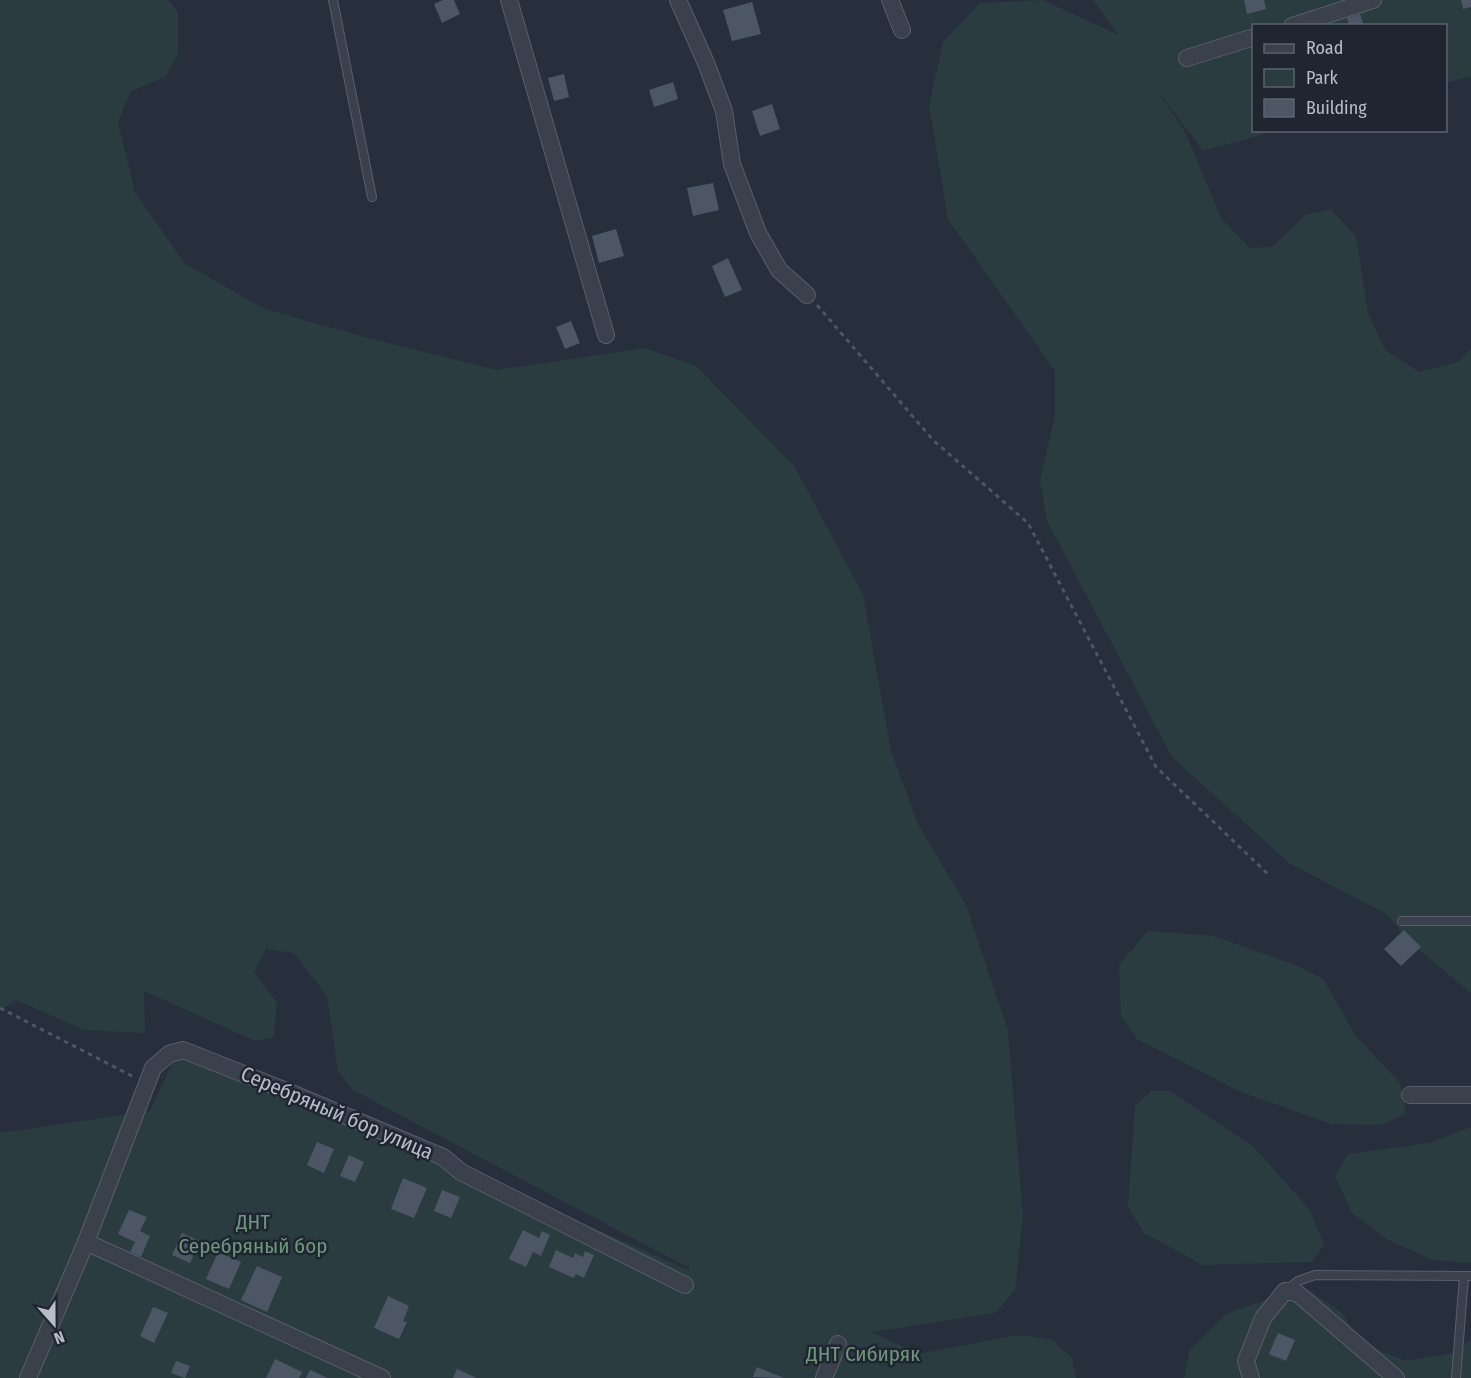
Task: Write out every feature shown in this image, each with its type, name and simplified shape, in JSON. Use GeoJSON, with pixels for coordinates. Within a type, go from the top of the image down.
{"type":"FeatureCollection","features":[{"type":"Feature","properties":{"kind":"street"},"geometry":{"type":"LineString","coordinates":[[509,0],[606,335]]}},
{"type":"Feature","properties":{"kind":"street"},"geometry":{"type":"LineString","coordinates":[[678,0],[724,111],[732,164],[758,233],[778,270],[807,295]]}},
{"type":"Feature","properties":{"kind":"street"},"geometry":{"type":"LineString","coordinates":[[890,0],[902,30]]}},
{"type":"Feature","properties":{"kind":"street"},"geometry":{"type":"LineString","coordinates":[[1298,24],[1373,0]]}},
{"type":"Feature","properties":{"kind":"street"},"geometry":{"type":"LineString","coordinates":[[1187,58],[1252,39]]}},
{"type":"Feature","properties":{"kind":"street","name":"Серебряный бор улица"},"geometry":{"type":"LineString","coordinates":[[28,1378],[86,1242],[153,1068],[169,1054],[183,1050],[442,1157],[461,1172],[685,1285]]}},
{"type":"Feature","properties":{"kind":"street"},"geometry":{"type":"LineString","coordinates":[[1410,1095],[1471,1095]]}},
{"type":"Feature","properties":{"kind":"street"},"geometry":{"type":"LineString","coordinates":[[86,1242],[382,1378]]}},
{"type":"Feature","properties":{"kind":"street"},"geometry":{"type":"LineString","coordinates":[[1251,1378],[1246,1361],[1263,1318],[1285,1290],[1297,1293],[1396,1378]]}},
{"type":"Feature","properties":{"kind":"street"},"geometry":{"type":"LineString","coordinates":[[824,1378],[838,1344]]}},
{"type":"Feature","properties":{"kind":"lane"},"geometry":{"type":"LineString","coordinates":[[333,0],[372,197]]}},
{"type":"Feature","properties":{"kind":"lane"},"geometry":{"type":"LineString","coordinates":[[1402,921],[1471,921]]}},
{"type":"Feature","properties":{"kind":"lane"},"geometry":{"type":"LineString","coordinates":[[1285,1290],[1298,1281],[1315,1275],[1468,1276],[1455,1378]]}},
{"type":"Feature","properties":{"kind":"path"},"geometry":{"type":"LineString","coordinates":[[807,295],[933,440],[1028,523],[1156,767],[1269,875]]}},
{"type":"Feature","properties":{"kind":"path"},"geometry":{"type":"LineString","coordinates":[[0,1008],[146,1083]]}},
{"type":"Feature","properties":{"kind":"green space"},"geometry":{"type":"Polygon","coordinates":[[[0,0],[168,0],[178,12],[178,54],[166,76],[130,92],[118,123],[135,192],[184,263],[265,309],[368,338],[497,370],[645,348],[696,366],[795,467],[863,595],[891,751],[918,824],[966,905],[1008,1031],[1023,1217],[1015,1290],[995,1313],[872,1332],[918,1354],[1016,1335],[1051,1339],[1072,1358],[1076,1378],[0,1378],[0,1133],[150,1111],[181,1044],[690,1271],[689,1268],[353,1090],[338,1071],[327,996],[294,953],[266,949],[254,972],[277,1003],[274,1037],[255,1041],[144,991],[145,1033],[84,1030],[16,1000],[0,1011],[0,0]]]}},
{"type":"Feature","properties":{"kind":"green space"},"geometry":{"type":"Polygon","coordinates":[[[1043,0],[1118,35],[1093,0],[1471,0],[1471,76],[1447,83],[1447,24],[1252,24],[1252,132],[1271,132],[1203,151],[1155,87],[1185,132],[1221,218],[1250,248],[1272,247],[1305,215],[1331,209],[1356,237],[1368,313],[1385,350],[1419,372],[1458,362],[1471,349],[1471,993],[1413,945],[1386,914],[1289,863],[1172,757],[1047,521],[1040,480],[1055,416],[1055,371],[948,219],[929,105],[943,42],[980,3],[1043,0]]]}},
{"type":"Feature","properties":{"kind":"green space"},"geometry":{"type":"Polygon","coordinates":[[[1148,931],[1213,936],[1296,965],[1323,979],[1356,1036],[1400,1083],[1406,1114],[1380,1125],[1331,1124],[1241,1092],[1137,1039],[1121,1016],[1119,965],[1148,931]]]}},
{"type":"Feature","properties":{"kind":"green space"},"geometry":{"type":"Polygon","coordinates":[[[1151,1091],[1170,1091],[1254,1147],[1310,1210],[1324,1245],[1312,1262],[1203,1265],[1144,1233],[1128,1207],[1135,1106],[1151,1091]]]}},
{"type":"Feature","properties":{"kind":"green space"},"geometry":{"type":"Polygon","coordinates":[[[1471,1127],[1471,1263],[1433,1260],[1388,1240],[1352,1213],[1335,1176],[1348,1154],[1429,1143],[1471,1127]]]}},
{"type":"Feature","properties":{"kind":"green space"},"geometry":{"type":"Polygon","coordinates":[[[1311,1291],[1342,1313],[1362,1344],[1406,1361],[1454,1353],[1471,1339],[1471,1378],[1184,1378],[1189,1351],[1226,1314],[1276,1296],[1311,1291]]]}},
{"type":"Feature","properties":{"kind":"building"},"geometry":{"type":"Polygon","coordinates":[[[443,0],[454,0],[460,14],[442,23],[434,4],[443,0]]]}},
{"type":"Feature","properties":{"kind":"building"},"geometry":{"type":"Polygon","coordinates":[[[1244,0],[1264,0],[1266,9],[1247,14],[1244,0]]]}},
{"type":"Feature","properties":{"kind":"building"},"geometry":{"type":"Polygon","coordinates":[[[1461,0],[1471,0],[1471,7],[1463,9],[1461,0]]]}},
{"type":"Feature","properties":{"kind":"building"},"geometry":{"type":"Polygon","coordinates":[[[752,2],[761,34],[732,41],[723,10],[752,2]]]}},
{"type":"Feature","properties":{"kind":"building"},"geometry":{"type":"Polygon","coordinates":[[[1360,14],[1363,24],[1348,24],[1347,18],[1360,14]]]}},
{"type":"Feature","properties":{"kind":"building"},"geometry":{"type":"Polygon","coordinates":[[[564,74],[569,97],[554,101],[548,78],[564,74]]]}},
{"type":"Feature","properties":{"kind":"building"},"geometry":{"type":"Polygon","coordinates":[[[673,82],[678,99],[654,107],[649,90],[673,82]]]}},
{"type":"Feature","properties":{"kind":"building"},"geometry":{"type":"Polygon","coordinates":[[[772,104],[780,129],[760,136],[752,111],[772,104]]]}},
{"type":"Feature","properties":{"kind":"building"},"geometry":{"type":"Polygon","coordinates":[[[713,183],[719,210],[693,216],[687,188],[713,183]]]}},
{"type":"Feature","properties":{"kind":"building"},"geometry":{"type":"Polygon","coordinates":[[[616,229],[624,256],[599,263],[592,236],[616,229]]]}},
{"type":"Feature","properties":{"kind":"building"},"geometry":{"type":"Polygon","coordinates":[[[728,258],[742,290],[725,297],[712,266],[728,258]]]}},
{"type":"Feature","properties":{"kind":"building"},"geometry":{"type":"Polygon","coordinates":[[[571,321],[580,343],[565,349],[556,327],[571,321]]]}},
{"type":"Feature","properties":{"kind":"building"},"geometry":{"type":"Polygon","coordinates":[[[1404,930],[1421,947],[1401,966],[1384,949],[1404,930]]]}},
{"type":"Feature","properties":{"kind":"building"},"geometry":{"type":"Polygon","coordinates":[[[317,1142],[334,1149],[324,1173],[307,1165],[317,1142]]]}},
{"type":"Feature","properties":{"kind":"building"},"geometry":{"type":"Polygon","coordinates":[[[349,1155],[364,1162],[355,1182],[340,1176],[349,1155]]]}},
{"type":"Feature","properties":{"kind":"building"},"geometry":{"type":"Polygon","coordinates":[[[403,1178],[427,1188],[414,1218],[391,1209],[403,1178]]]}},
{"type":"Feature","properties":{"kind":"building"},"geometry":{"type":"Polygon","coordinates":[[[442,1190],[460,1197],[451,1218],[434,1211],[442,1190]]]}},
{"type":"Feature","properties":{"kind":"building"},"geometry":{"type":"Polygon","coordinates":[[[129,1210],[147,1217],[140,1231],[150,1236],[141,1257],[130,1252],[135,1242],[118,1234],[129,1210]]]}},
{"type":"Feature","properties":{"kind":"building"},"geometry":{"type":"Polygon","coordinates":[[[523,1230],[539,1238],[542,1231],[550,1235],[541,1256],[533,1252],[526,1267],[509,1259],[523,1230]]]}},
{"type":"Feature","properties":{"kind":"building"},"geometry":{"type":"Polygon","coordinates":[[[182,1233],[200,1241],[190,1263],[172,1255],[182,1233]]]}},
{"type":"Feature","properties":{"kind":"building"},"geometry":{"type":"Polygon","coordinates":[[[556,1250],[573,1258],[575,1253],[583,1257],[585,1251],[594,1255],[584,1278],[576,1274],[574,1278],[549,1267],[556,1250]]]}},
{"type":"Feature","properties":{"kind":"building"},"geometry":{"type":"Polygon","coordinates":[[[218,1252],[241,1262],[229,1289],[206,1279],[218,1252]]]}},
{"type":"Feature","properties":{"kind":"building"},"geometry":{"type":"Polygon","coordinates":[[[257,1266],[282,1277],[267,1312],[241,1300],[257,1266]]]}},
{"type":"Feature","properties":{"kind":"building"},"geometry":{"type":"Polygon","coordinates":[[[388,1296],[409,1306],[403,1321],[407,1322],[399,1339],[374,1328],[388,1296]]]}},
{"type":"Feature","properties":{"kind":"building"},"geometry":{"type":"Polygon","coordinates":[[[153,1307],[168,1313],[154,1343],[140,1336],[153,1307]]]}},
{"type":"Feature","properties":{"kind":"building"},"geometry":{"type":"Polygon","coordinates":[[[1278,1333],[1295,1340],[1286,1361],[1269,1354],[1278,1333]]]}},
{"type":"Feature","properties":{"kind":"building"},"geometry":{"type":"Polygon","coordinates":[[[275,1359],[302,1372],[299,1378],[266,1378],[275,1359]]]}},
{"type":"Feature","properties":{"kind":"building"},"geometry":{"type":"Polygon","coordinates":[[[176,1361],[190,1366],[185,1378],[171,1373],[176,1361]]]}},
{"type":"Feature","properties":{"kind":"building"},"geometry":{"type":"Polygon","coordinates":[[[757,1367],[784,1378],[753,1377],[757,1367]]]}},
{"type":"Feature","properties":{"kind":"building"},"geometry":{"type":"Polygon","coordinates":[[[457,1369],[477,1378],[453,1378],[457,1369]]]}},
{"type":"Feature","properties":{"kind":"building"},"geometry":{"type":"Polygon","coordinates":[[[310,1370],[328,1378],[306,1378],[310,1370]]]}},
{"type":"Feature","properties":{"kind":"park label","name":"ДНТ Серебряный бор"},"geometry":{"type":"Point","coordinates":[253,1234]}},
{"type":"Feature","properties":{"kind":"park label","name":"ДНТ Сибиряк"},"geometry":{"type":"Point","coordinates":[863,1354]}}]}
